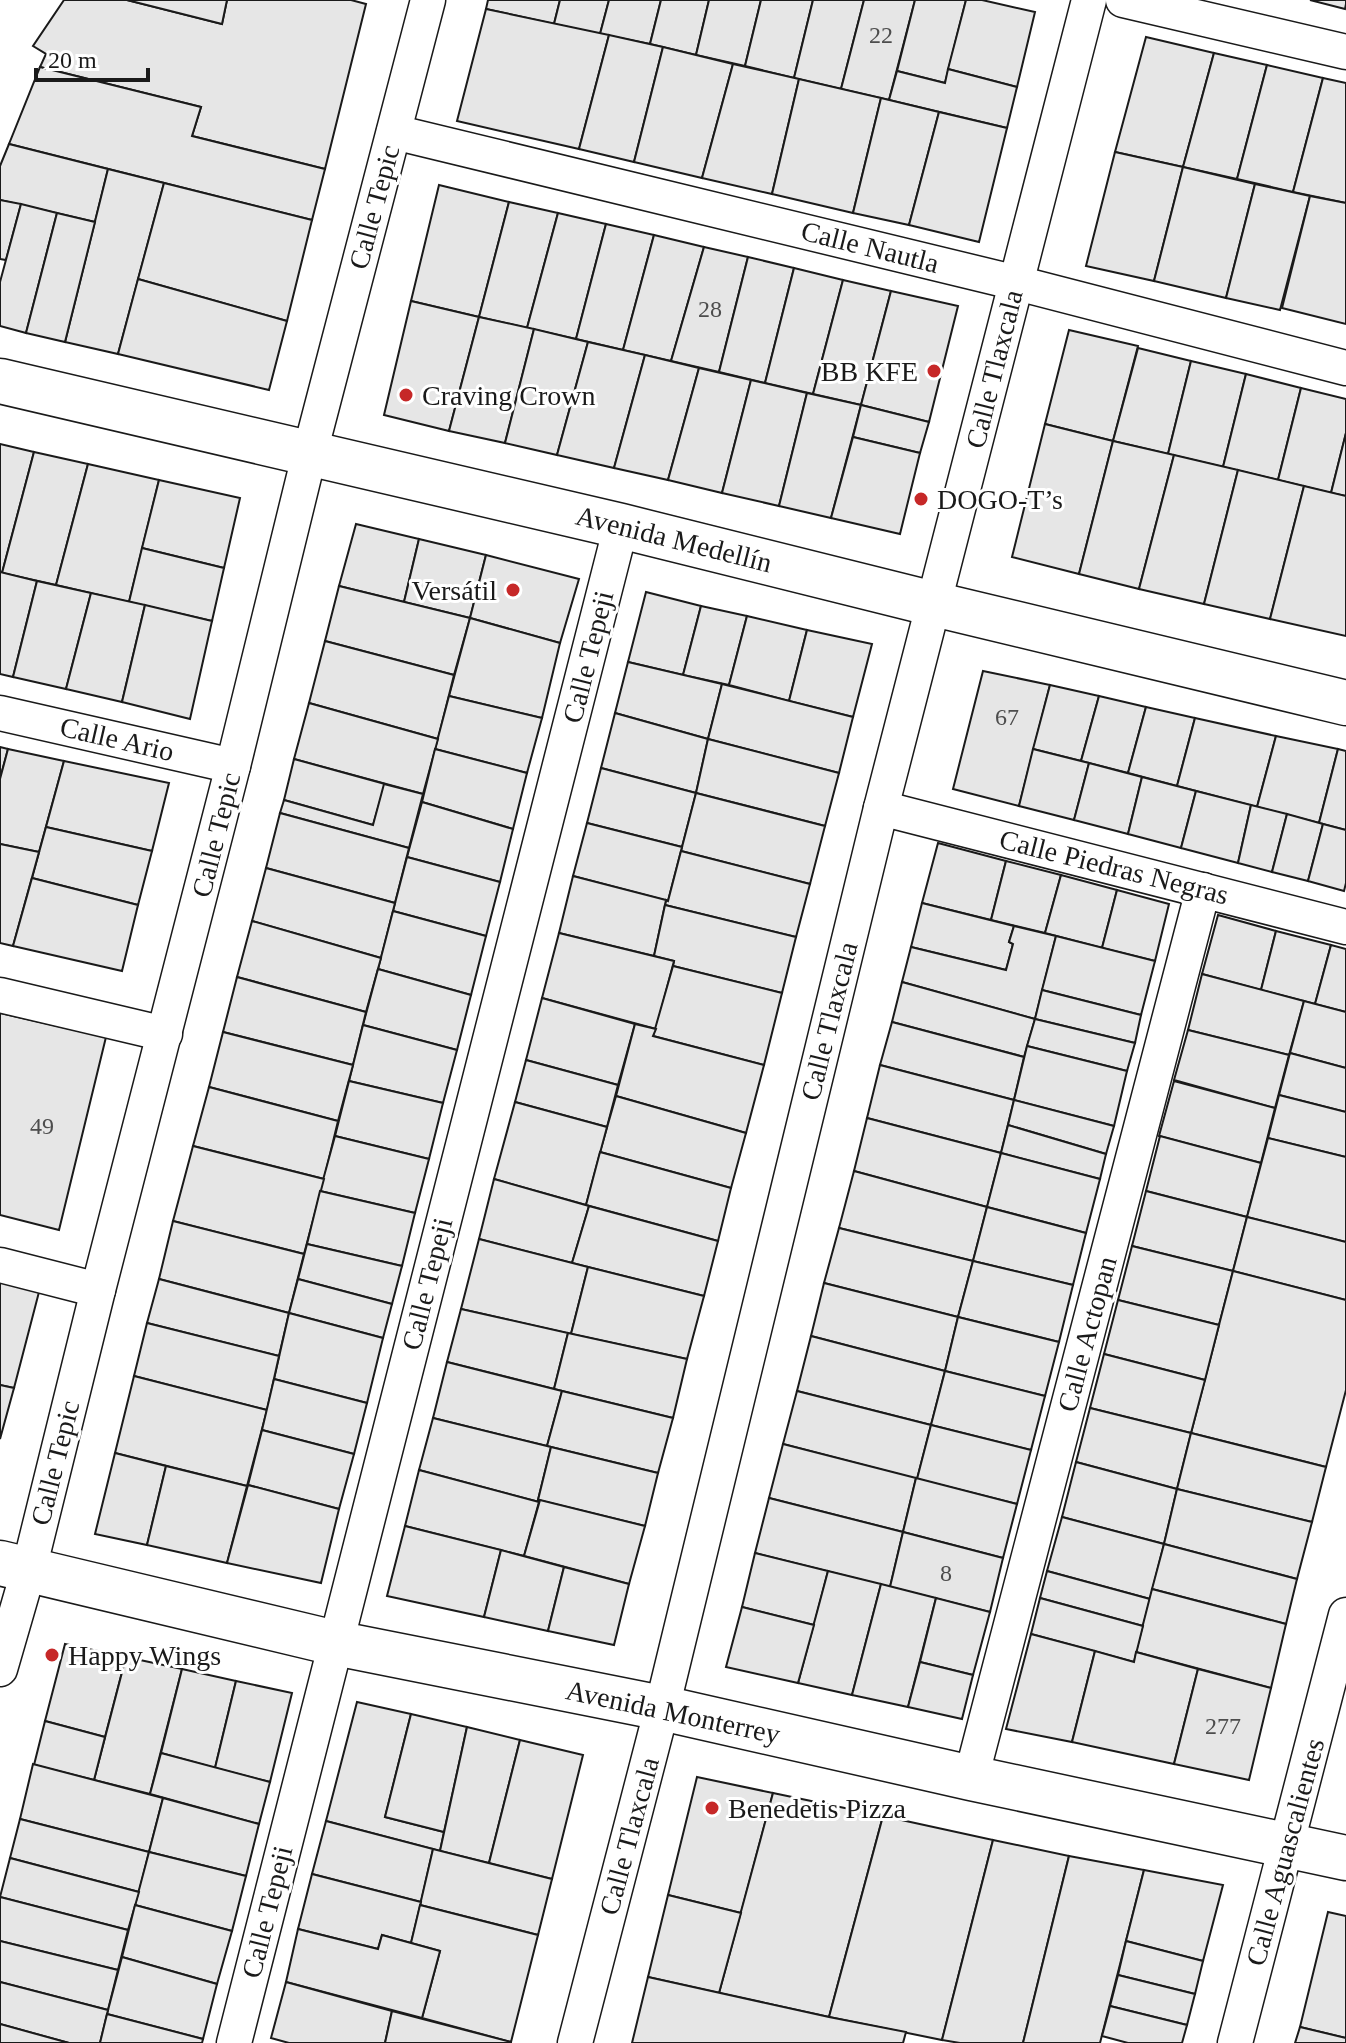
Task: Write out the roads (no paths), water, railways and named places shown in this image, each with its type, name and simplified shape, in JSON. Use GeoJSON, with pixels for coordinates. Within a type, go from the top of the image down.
{"type":"FeatureCollection","features":[{"type":"Feature","properties":{"kind":"main road","name":"Avenida Medellín"},"geometry":{"type":"LineString","coordinates":[[0,381],[621,526],[1346,703]]}},
{"type":"Feature","properties":{"kind":"main road","name":"Avenida Monterrey"},"geometry":{"type":"LineString","coordinates":[[14,1566],[335,1643],[662,1708],[1346,1858]]}},
{"type":"Feature","properties":{"kind":"street","name":"Calle Tepic"},"geometry":{"type":"LineString","coordinates":[[0,1669],[14,1566],[98,1290],[428,0]]}},
{"type":"Feature","properties":{"kind":"street","name":"Calle Tlaxcala"},"geometry":{"type":"LineString","coordinates":[[575,2043],[662,1708],[881,808],[1089,0]]}},
{"type":"Feature","properties":{"kind":"street"},"geometry":{"type":"LineString","coordinates":[[1123,0],[1346,52]]}},
{"type":"Feature","properties":{"kind":"street","name":"Calle Nautla"},"geometry":{"type":"LineString","coordinates":[[394,132],[1017,283],[1346,368]]}},
{"type":"Feature","properties":{"kind":"street","name":"Calle Tepeji"},"geometry":{"type":"LineString","coordinates":[[234,2043],[621,526]]}},
{"type":"Feature","properties":{"kind":"street","name":"Calle Ario"},"geometry":{"type":"LineString","coordinates":[[0,713],[233,766]]}},
{"type":"Feature","properties":{"kind":"street","name":"Calle Piedras Negras"},"geometry":{"type":"LineString","coordinates":[[881,808],[1346,927]]}},
{"type":"Feature","properties":{"kind":"street","name":"Calle Actopan"},"geometry":{"type":"LineString","coordinates":[[971,1778],[1203,890]]}},
{"type":"Feature","properties":{"kind":"street"},"geometry":{"type":"LineString","coordinates":[[0,995],[165,1034]]}},
{"type":"Feature","properties":{"kind":"street"},"geometry":{"type":"LineString","coordinates":[[0,1265],[98,1290]]}},
{"type":"Feature","properties":{"kind":"street","name":"Calle Aguascalientes"},"geometry":{"type":"LineString","coordinates":[[1235,2043],[1346,1615]]}},
{"type":"Feature","properties":{"kind":"place","name":"BB KFE"},"geometry":{"type":"Point","coordinates":[934,371]}},
{"type":"Feature","properties":{"kind":"place","name":"Craving Crown"},"geometry":{"type":"Point","coordinates":[406,395]}},
{"type":"Feature","properties":{"kind":"place","name":"DOGO-T’s"},"geometry":{"type":"Point","coordinates":[921,499]}},
{"type":"Feature","properties":{"kind":"place","name":"Versátil"},"geometry":{"type":"Point","coordinates":[513,590]}},
{"type":"Feature","properties":{"kind":"place","name":"Happy Wings"},"geometry":{"type":"Point","coordinates":[52,1655]}},
{"type":"Feature","properties":{"kind":"place","name":"Benedetis Pizza"},"geometry":{"type":"Point","coordinates":[712,1808]}}]}
